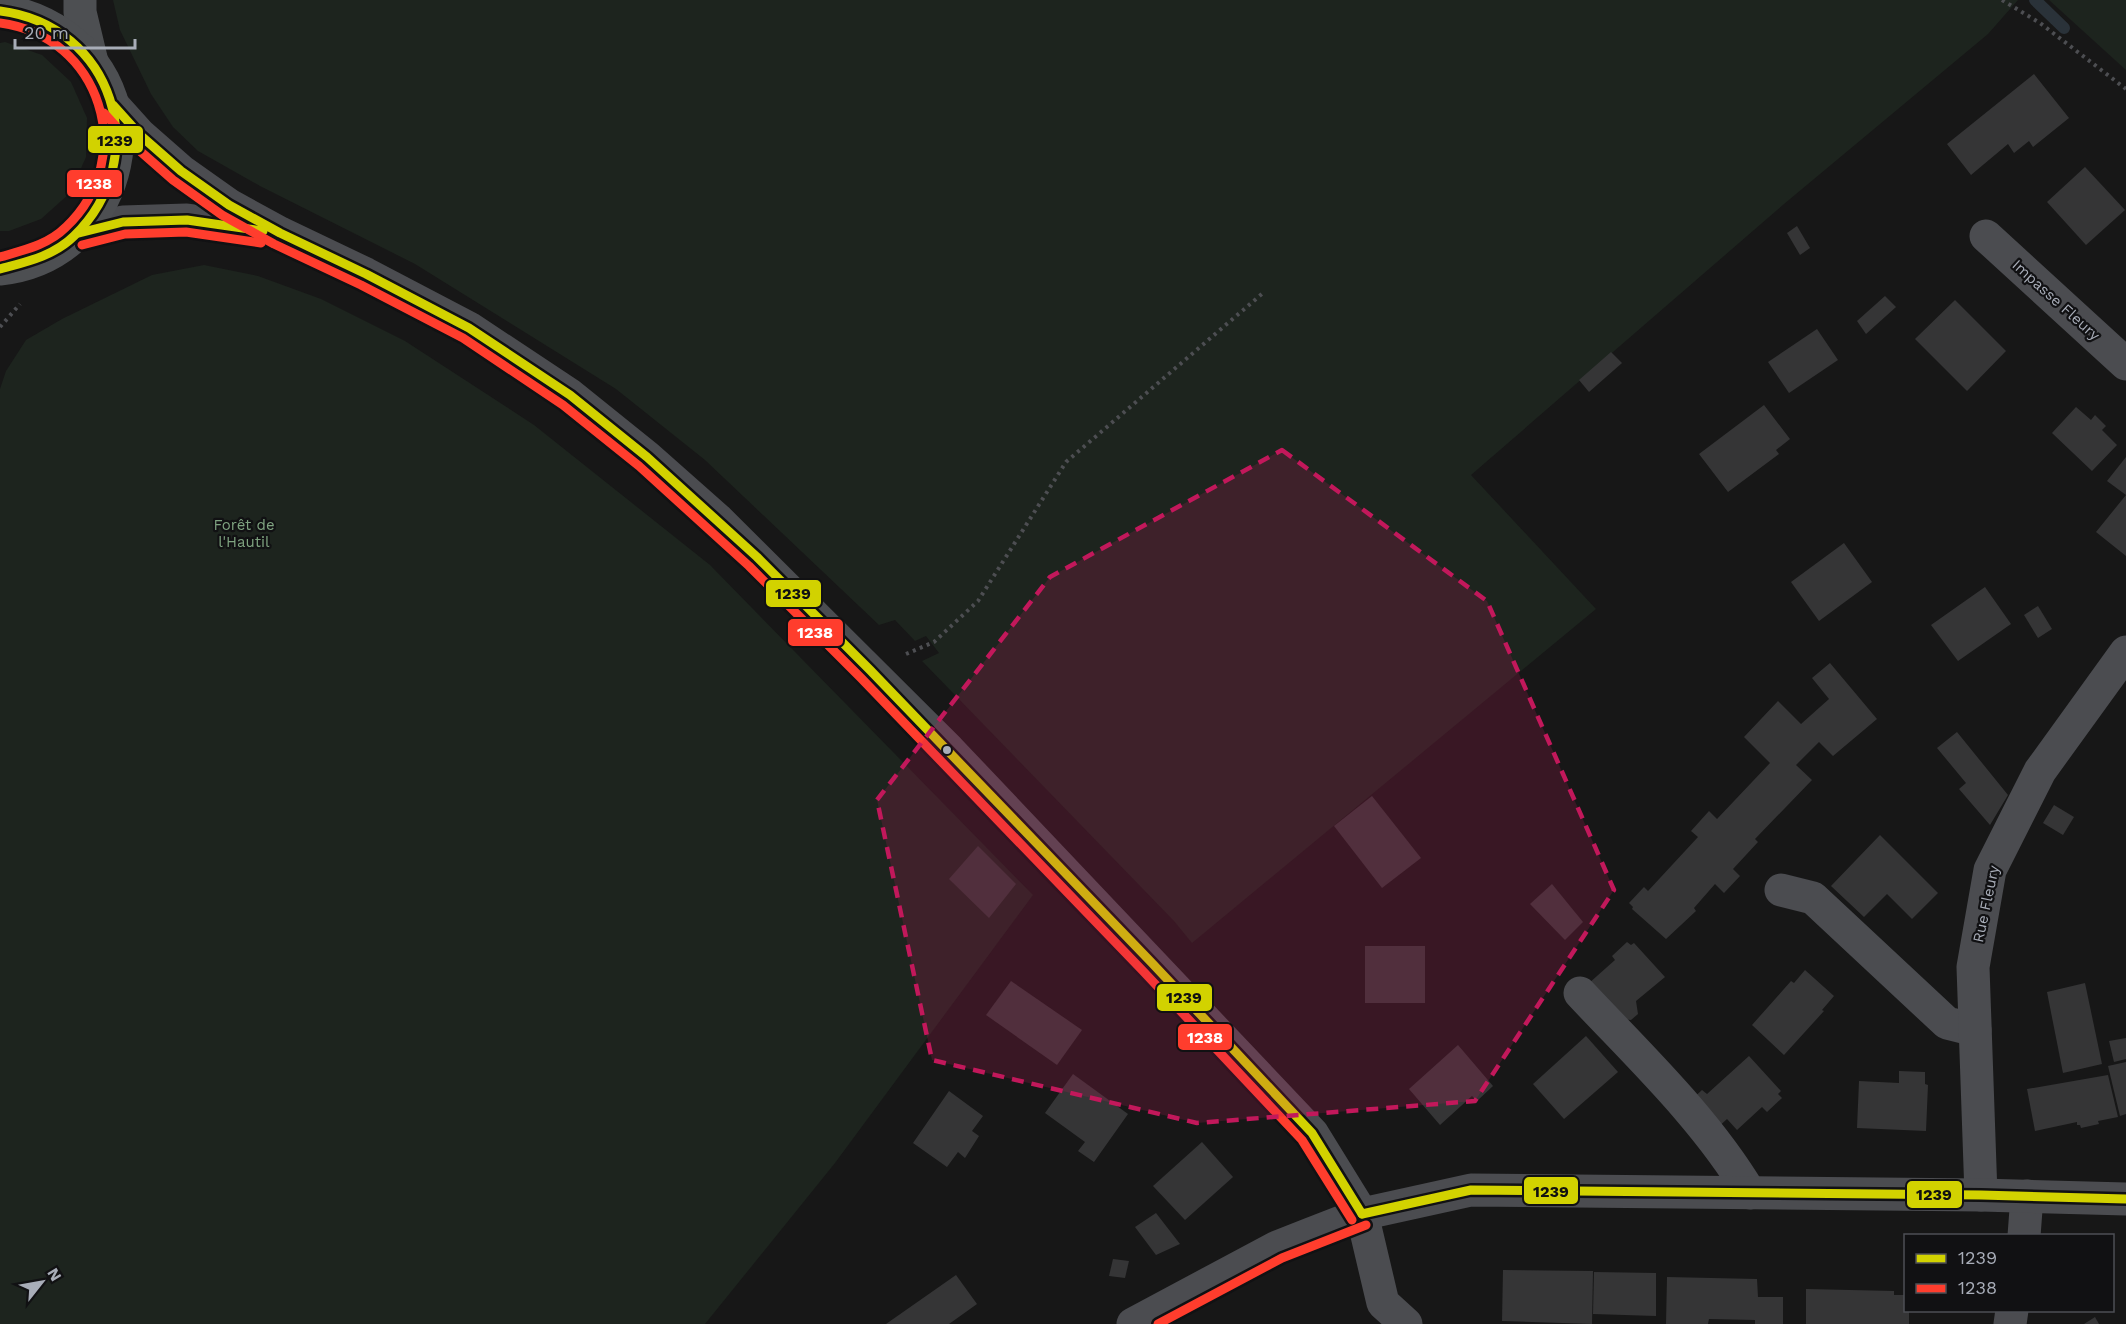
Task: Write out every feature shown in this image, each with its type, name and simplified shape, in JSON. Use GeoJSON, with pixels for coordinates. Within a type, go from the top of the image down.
{"type":"FeatureCollection","features":[{"type":"Feature","properties":{"kind":"main road"},"geometry":{"type":"LineString","coordinates":[[80,0],[80,12],[92,62]]}},
{"type":"Feature","properties":{"kind":"main road"},"geometry":{"type":"LineString","coordinates":[[0,11],[29,16],[52,27],[74,42],[92,62],[104,83],[113,105],[118,133],[116,161],[110,187],[96,212],[79,233],[66,244],[9,281]]}},
{"type":"Feature","properties":{"kind":"street"},"geometry":{"type":"LineString","coordinates":[[113,105],[140,135],[181,171],[229,205],[469,328],[552,383],[647,457],[757,557],[949,750],[1312,1134],[1362,1214],[1383,1303],[1406,1324]]}},
{"type":"Feature","properties":{"kind":"street"},"geometry":{"type":"LineString","coordinates":[[79,233],[123,222],[187,219],[280,233]]}},
{"type":"Feature","properties":{"kind":"street","name":"Impasse Fleury"},"geometry":{"type":"LineString","coordinates":[[1986,236],[2126,364]]}},
{"type":"Feature","properties":{"kind":"street","name":"Rue Fleury"},"geometry":{"type":"LineString","coordinates":[[1981,1195],[1972,967],[1990,870],[2040,771],[2126,652]]}},
{"type":"Feature","properties":{"kind":"street"},"geometry":{"type":"LineString","coordinates":[[1781,890],[1813,898],[1947,1023],[1975,1030]]}},
{"type":"Feature","properties":{"kind":"street"},"geometry":{"type":"LineString","coordinates":[[1580,993],[1704,1125],[1733,1163],[1750,1193]]}},
{"type":"Feature","properties":{"kind":"street"},"geometry":{"type":"LineString","coordinates":[[1133,1324],[1277,1247],[1362,1214],[1471,1190],[1981,1195],[2126,1199]]}},
{"type":"Feature","properties":{"kind":"street"},"geometry":{"type":"LineString","coordinates":[[2024,1234],[2027,1196]]}},
{"type":"Feature","properties":{"kind":"path"},"geometry":{"type":"LineString","coordinates":[[2002,0],[2040,23],[2126,89]]}},
{"type":"Feature","properties":{"kind":"path"},"geometry":{"type":"LineString","coordinates":[[0,327],[9,281]]}},
{"type":"Feature","properties":{"kind":"path"},"geometry":{"type":"LineString","coordinates":[[870,670],[934,642],[978,601],[1066,462],[1263,293]]}},
{"type":"Feature","properties":{"kind":"highlighted area"},"geometry":{"type":"Polygon","coordinates":[[[1282,450],[1487,601],[1614,890],[1475,1101],[1197,1123],[932,1060],[877,800],[1050,577],[1282,450]]]}},
{"type":"Feature","properties":{"kind":"green space"},"geometry":{"type":"Polygon","coordinates":[[[113,0],[2018,0],[1988,34],[1784,204],[1471,475],[1596,609],[1192,943],[1174,921],[922,661],[939,653],[926,636],[915,641],[895,620],[879,625],[705,460],[616,389],[415,264],[260,186],[198,151],[173,127],[151,94],[120,30],[113,0]]]}},
{"type":"Feature","properties":{"kind":"green space"},"geometry":{"type":"Polygon","coordinates":[[[2049,0],[2126,0],[2126,70],[2049,0]]]}},
{"type":"Feature","properties":{"kind":"green space"},"geometry":{"type":"Polygon","coordinates":[[[5,42],[42,55],[71,82],[87,118],[86,157],[70,193],[41,219],[9,231],[0,231],[0,43],[5,42]]]}},
{"type":"Feature","properties":{"kind":"green space","name":"Forêt de l'Hautil"},"geometry":{"type":"Polygon","coordinates":[[[204,265],[258,276],[321,299],[405,341],[534,425],[710,565],[1033,895],[835,1163],[705,1324],[0,1324],[0,389],[6,371],[26,340],[62,319],[152,275],[204,265]]]}},
{"type":"Feature","properties":{"kind":"building"},"geometry":{"type":"Polygon","coordinates":[[[2034,74],[2069,118],[2033,147],[2029,141],[2014,153],[2008,144],[1971,175],[1947,144],[2034,74]]]}},
{"type":"Feature","properties":{"kind":"building"},"geometry":{"type":"Polygon","coordinates":[[[2085,167],[2125,210],[2086,245],[2047,202],[2085,167]]]}},
{"type":"Feature","properties":{"kind":"building"},"geometry":{"type":"Polygon","coordinates":[[[1797,226],[1810,248],[1800,255],[1787,233],[1797,226]]]}},
{"type":"Feature","properties":{"kind":"building"},"geometry":{"type":"Polygon","coordinates":[[[1885,296],[1896,307],[1866,334],[1857,321],[1885,296]]]}},
{"type":"Feature","properties":{"kind":"building"},"geometry":{"type":"Polygon","coordinates":[[[1955,300],[2006,351],[1967,391],[1915,339],[1955,300]]]}},
{"type":"Feature","properties":{"kind":"building"},"geometry":{"type":"Polygon","coordinates":[[[1817,329],[1838,360],[1789,393],[1768,362],[1817,329]]]}},
{"type":"Feature","properties":{"kind":"building"},"geometry":{"type":"Polygon","coordinates":[[[1611,352],[1622,363],[1589,392],[1579,380],[1611,352]]]}},
{"type":"Feature","properties":{"kind":"building"},"geometry":{"type":"Polygon","coordinates":[[[1764,405],[1790,439],[1776,450],[1779,454],[1728,492],[1699,454],[1764,405]]]}},
{"type":"Feature","properties":{"kind":"building"},"geometry":{"type":"Polygon","coordinates":[[[2076,407],[2091,420],[2095,415],[2106,426],[2102,430],[2117,445],[2092,471],[2052,433],[2076,407]]]}},
{"type":"Feature","properties":{"kind":"building"},"geometry":{"type":"Polygon","coordinates":[[[2126,457],[2126,495],[2107,481],[2126,457]]]}},
{"type":"Feature","properties":{"kind":"building"},"geometry":{"type":"Polygon","coordinates":[[[2126,495],[2126,556],[2096,532],[2126,495]]]}},
{"type":"Feature","properties":{"kind":"building"},"geometry":{"type":"Polygon","coordinates":[[[1844,543],[1872,582],[1819,621],[1791,582],[1844,543]]]}},
{"type":"Feature","properties":{"kind":"building"},"geometry":{"type":"Polygon","coordinates":[[[1985,587],[2011,624],[1958,661],[1931,625],[1985,587]]]}},
{"type":"Feature","properties":{"kind":"building"},"geometry":{"type":"Polygon","coordinates":[[[2038,606],[2052,629],[2038,638],[2024,615],[2038,606]]]}},
{"type":"Feature","properties":{"kind":"building"},"geometry":{"type":"Polygon","coordinates":[[[1830,663],[1877,719],[1833,756],[1819,742],[1796,765],[1812,780],[1755,839],[1758,842],[1733,869],[1740,876],[1724,893],[1715,884],[1694,908],[1696,911],[1666,939],[1632,909],[1629,903],[1644,887],[1648,891],[1698,837],[1691,831],[1709,811],[1717,819],[1770,763],[1744,737],[1778,701],[1801,724],[1829,699],[1812,678],[1830,663]]]}},
{"type":"Feature","properties":{"kind":"building"},"geometry":{"type":"Polygon","coordinates":[[[1957,732],[2008,795],[1990,825],[1959,789],[1966,783],[1937,748],[1957,732]]]}},
{"type":"Feature","properties":{"kind":"building"},"geometry":{"type":"Polygon","coordinates":[[[1372,796],[1421,858],[1382,888],[1334,826],[1372,796]]]}},
{"type":"Feature","properties":{"kind":"building"},"geometry":{"type":"Polygon","coordinates":[[[2054,805],[2074,817],[2063,835],[2043,823],[2054,805]]]}},
{"type":"Feature","properties":{"kind":"building"},"geometry":{"type":"Polygon","coordinates":[[[1880,835],[1938,893],[1912,919],[1887,894],[1864,917],[1831,886],[1880,835]]]}},
{"type":"Feature","properties":{"kind":"building"},"geometry":{"type":"Polygon","coordinates":[[[978,846],[1016,884],[989,918],[949,879],[978,846]]]}},
{"type":"Feature","properties":{"kind":"building"},"geometry":{"type":"Polygon","coordinates":[[[1552,884],[1583,922],[1565,940],[1530,904],[1552,884]]]}},
{"type":"Feature","properties":{"kind":"building"},"geometry":{"type":"Polygon","coordinates":[[[1627,942],[1631,945],[1634,943],[1665,977],[1636,1001],[1638,1014],[1631,1020],[1622,1019],[1588,984],[1615,960],[1612,956],[1627,942]]]}},
{"type":"Feature","properties":{"kind":"building"},"geometry":{"type":"Polygon","coordinates":[[[1365,946],[1425,946],[1425,1003],[1365,1003],[1365,946]]]}},
{"type":"Feature","properties":{"kind":"building"},"geometry":{"type":"Polygon","coordinates":[[[1805,970],[1834,996],[1822,1010],[1824,1011],[1784,1055],[1752,1025],[1791,981],[1794,983],[1805,970]]]}},
{"type":"Feature","properties":{"kind":"building"},"geometry":{"type":"Polygon","coordinates":[[[1011,981],[1082,1030],[1057,1065],[986,1015],[1011,981]]]}},
{"type":"Feature","properties":{"kind":"building"},"geometry":{"type":"Polygon","coordinates":[[[2085,983],[2102,1064],[2063,1073],[2047,992],[2085,983]]]}},
{"type":"Feature","properties":{"kind":"building"},"geometry":{"type":"Polygon","coordinates":[[[1586,1036],[1618,1072],[1564,1119],[1533,1084],[1586,1036]]]}},
{"type":"Feature","properties":{"kind":"building"},"geometry":{"type":"Polygon","coordinates":[[[2126,1038],[2126,1059],[2114,1062],[2109,1041],[2126,1038]]]}},
{"type":"Feature","properties":{"kind":"building"},"geometry":{"type":"Polygon","coordinates":[[[1458,1045],[1493,1086],[1477,1101],[1472,1096],[1440,1125],[1409,1089],[1458,1045]]]}},
{"type":"Feature","properties":{"kind":"building"},"geometry":{"type":"Polygon","coordinates":[[[1749,1056],[1781,1091],[1778,1094],[1782,1098],[1767,1112],[1762,1107],[1737,1130],[1727,1119],[1715,1130],[1690,1101],[1702,1090],[1707,1094],[1749,1056]]]}},
{"type":"Feature","properties":{"kind":"building"},"geometry":{"type":"Polygon","coordinates":[[[2126,1062],[2126,1114],[2120,1116],[2108,1066],[2126,1062]]]}},
{"type":"Feature","properties":{"kind":"building"},"geometry":{"type":"Polygon","coordinates":[[[1899,1071],[1925,1072],[1925,1084],[1928,1085],[1926,1131],[1857,1128],[1859,1081],[1899,1083],[1899,1071]]]}},
{"type":"Feature","properties":{"kind":"building"},"geometry":{"type":"Polygon","coordinates":[[[1073,1074],[1128,1114],[1094,1162],[1078,1151],[1085,1142],[1045,1113],[1073,1074]]]}},
{"type":"Feature","properties":{"kind":"building"},"geometry":{"type":"Polygon","coordinates":[[[2108,1075],[2118,1117],[2098,1121],[2099,1124],[2081,1128],[2077,1122],[2035,1131],[2027,1089],[2108,1075]]]}},
{"type":"Feature","properties":{"kind":"building"},"geometry":{"type":"Polygon","coordinates":[[[949,1091],[983,1116],[972,1131],[979,1136],[965,1158],[958,1152],[947,1167],[913,1143],[949,1091]]]}},
{"type":"Feature","properties":{"kind":"building"},"geometry":{"type":"Polygon","coordinates":[[[1202,1142],[1233,1177],[1185,1220],[1153,1186],[1202,1142]]]}},
{"type":"Feature","properties":{"kind":"building"},"geometry":{"type":"Polygon","coordinates":[[[1156,1213],[1180,1244],[1156,1255],[1135,1227],[1156,1213]]]}},
{"type":"Feature","properties":{"kind":"building"},"geometry":{"type":"Polygon","coordinates":[[[1113,1259],[1129,1261],[1125,1278],[1109,1276],[1113,1259]]]}},
{"type":"Feature","properties":{"kind":"building"},"geometry":{"type":"Polygon","coordinates":[[[1503,1270],[1593,1271],[1592,1324],[1502,1321],[1503,1270]]]}},
{"type":"Feature","properties":{"kind":"building"},"geometry":{"type":"Polygon","coordinates":[[[1594,1272],[1656,1273],[1656,1316],[1593,1314],[1594,1272]]]}},
{"type":"Feature","properties":{"kind":"building"},"geometry":{"type":"Polygon","coordinates":[[[956,1275],[977,1304],[949,1324],[886,1324],[956,1275]]]}},
{"type":"Feature","properties":{"kind":"building"},"geometry":{"type":"Polygon","coordinates":[[[1667,1277],[1757,1279],[1758,1297],[1783,1297],[1783,1324],[1755,1324],[1755,1320],[1709,1319],[1708,1324],[1666,1324],[1667,1277]]]}},
{"type":"Feature","properties":{"kind":"building"},"geometry":{"type":"Polygon","coordinates":[[[1806,1289],[1894,1291],[1894,1295],[1904,1295],[1904,1312],[1909,1312],[1909,1324],[1806,1324],[1806,1289]]]}},
{"type":"Feature","properties":{"kind":"building"},"geometry":{"type":"Polygon","coordinates":[[[2095,1317],[2099,1324],[2084,1324],[2095,1317]]]}},
{"type":"Feature","properties":{"kind":"waterway"},"geometry":{"type":"LineString","coordinates":[[2035,0],[2064,28]]}},
{"type":"Feature","properties":{"kind":"transit line","name":"1239"},"geometry":{"type":"LineString","coordinates":[[0,11],[39,21],[71,41],[94,68],[110,99],[116,134],[112,169],[99,204],[74,236],[58,249],[30,261],[0,269]]}},
{"type":"Feature","properties":{"kind":"transit line","name":"1238"},"geometry":{"type":"LineString","coordinates":[[0,23],[35,33],[63,51],[85,75],[98,104],[104,136],[101,168],[88,199],[66,227],[44,243],[0,257]]}},
{"type":"Feature","properties":{"kind":"transit line","name":"1239"},"geometry":{"type":"LineString","coordinates":[[113,105],[140,135],[181,171],[229,205],[469,328],[570,395],[647,457],[757,557],[870,670],[1151,962],[1312,1133],[1362,1214]]}},
{"type":"Feature","properties":{"kind":"transit line","name":"1238"},"geometry":{"type":"LineString","coordinates":[[104,113],[132,144],[173,180],[222,215],[274,244],[361,285],[463,338],[563,405],[639,466],[749,566],[861,678],[1142,970],[1302,1140],[1352,1220]]}},
{"type":"Feature","properties":{"kind":"transit line","name":"1239"},"geometry":{"type":"LineString","coordinates":[[79,233],[123,222],[187,220],[263,231]]}},
{"type":"Feature","properties":{"kind":"transit line","name":"1238"},"geometry":{"type":"LineString","coordinates":[[82,245],[125,234],[186,232],[261,243]]}},
{"type":"Feature","properties":{"kind":"transit line","name":"1239"},"geometry":{"type":"LineString","coordinates":[[1362,1214],[1471,1190],[1981,1195],[2126,1199]]}},
{"type":"Feature","properties":{"kind":"transit line","name":"1238"},"geometry":{"type":"LineString","coordinates":[[1158,1324],[1282,1258],[1366,1225]]}}]}
